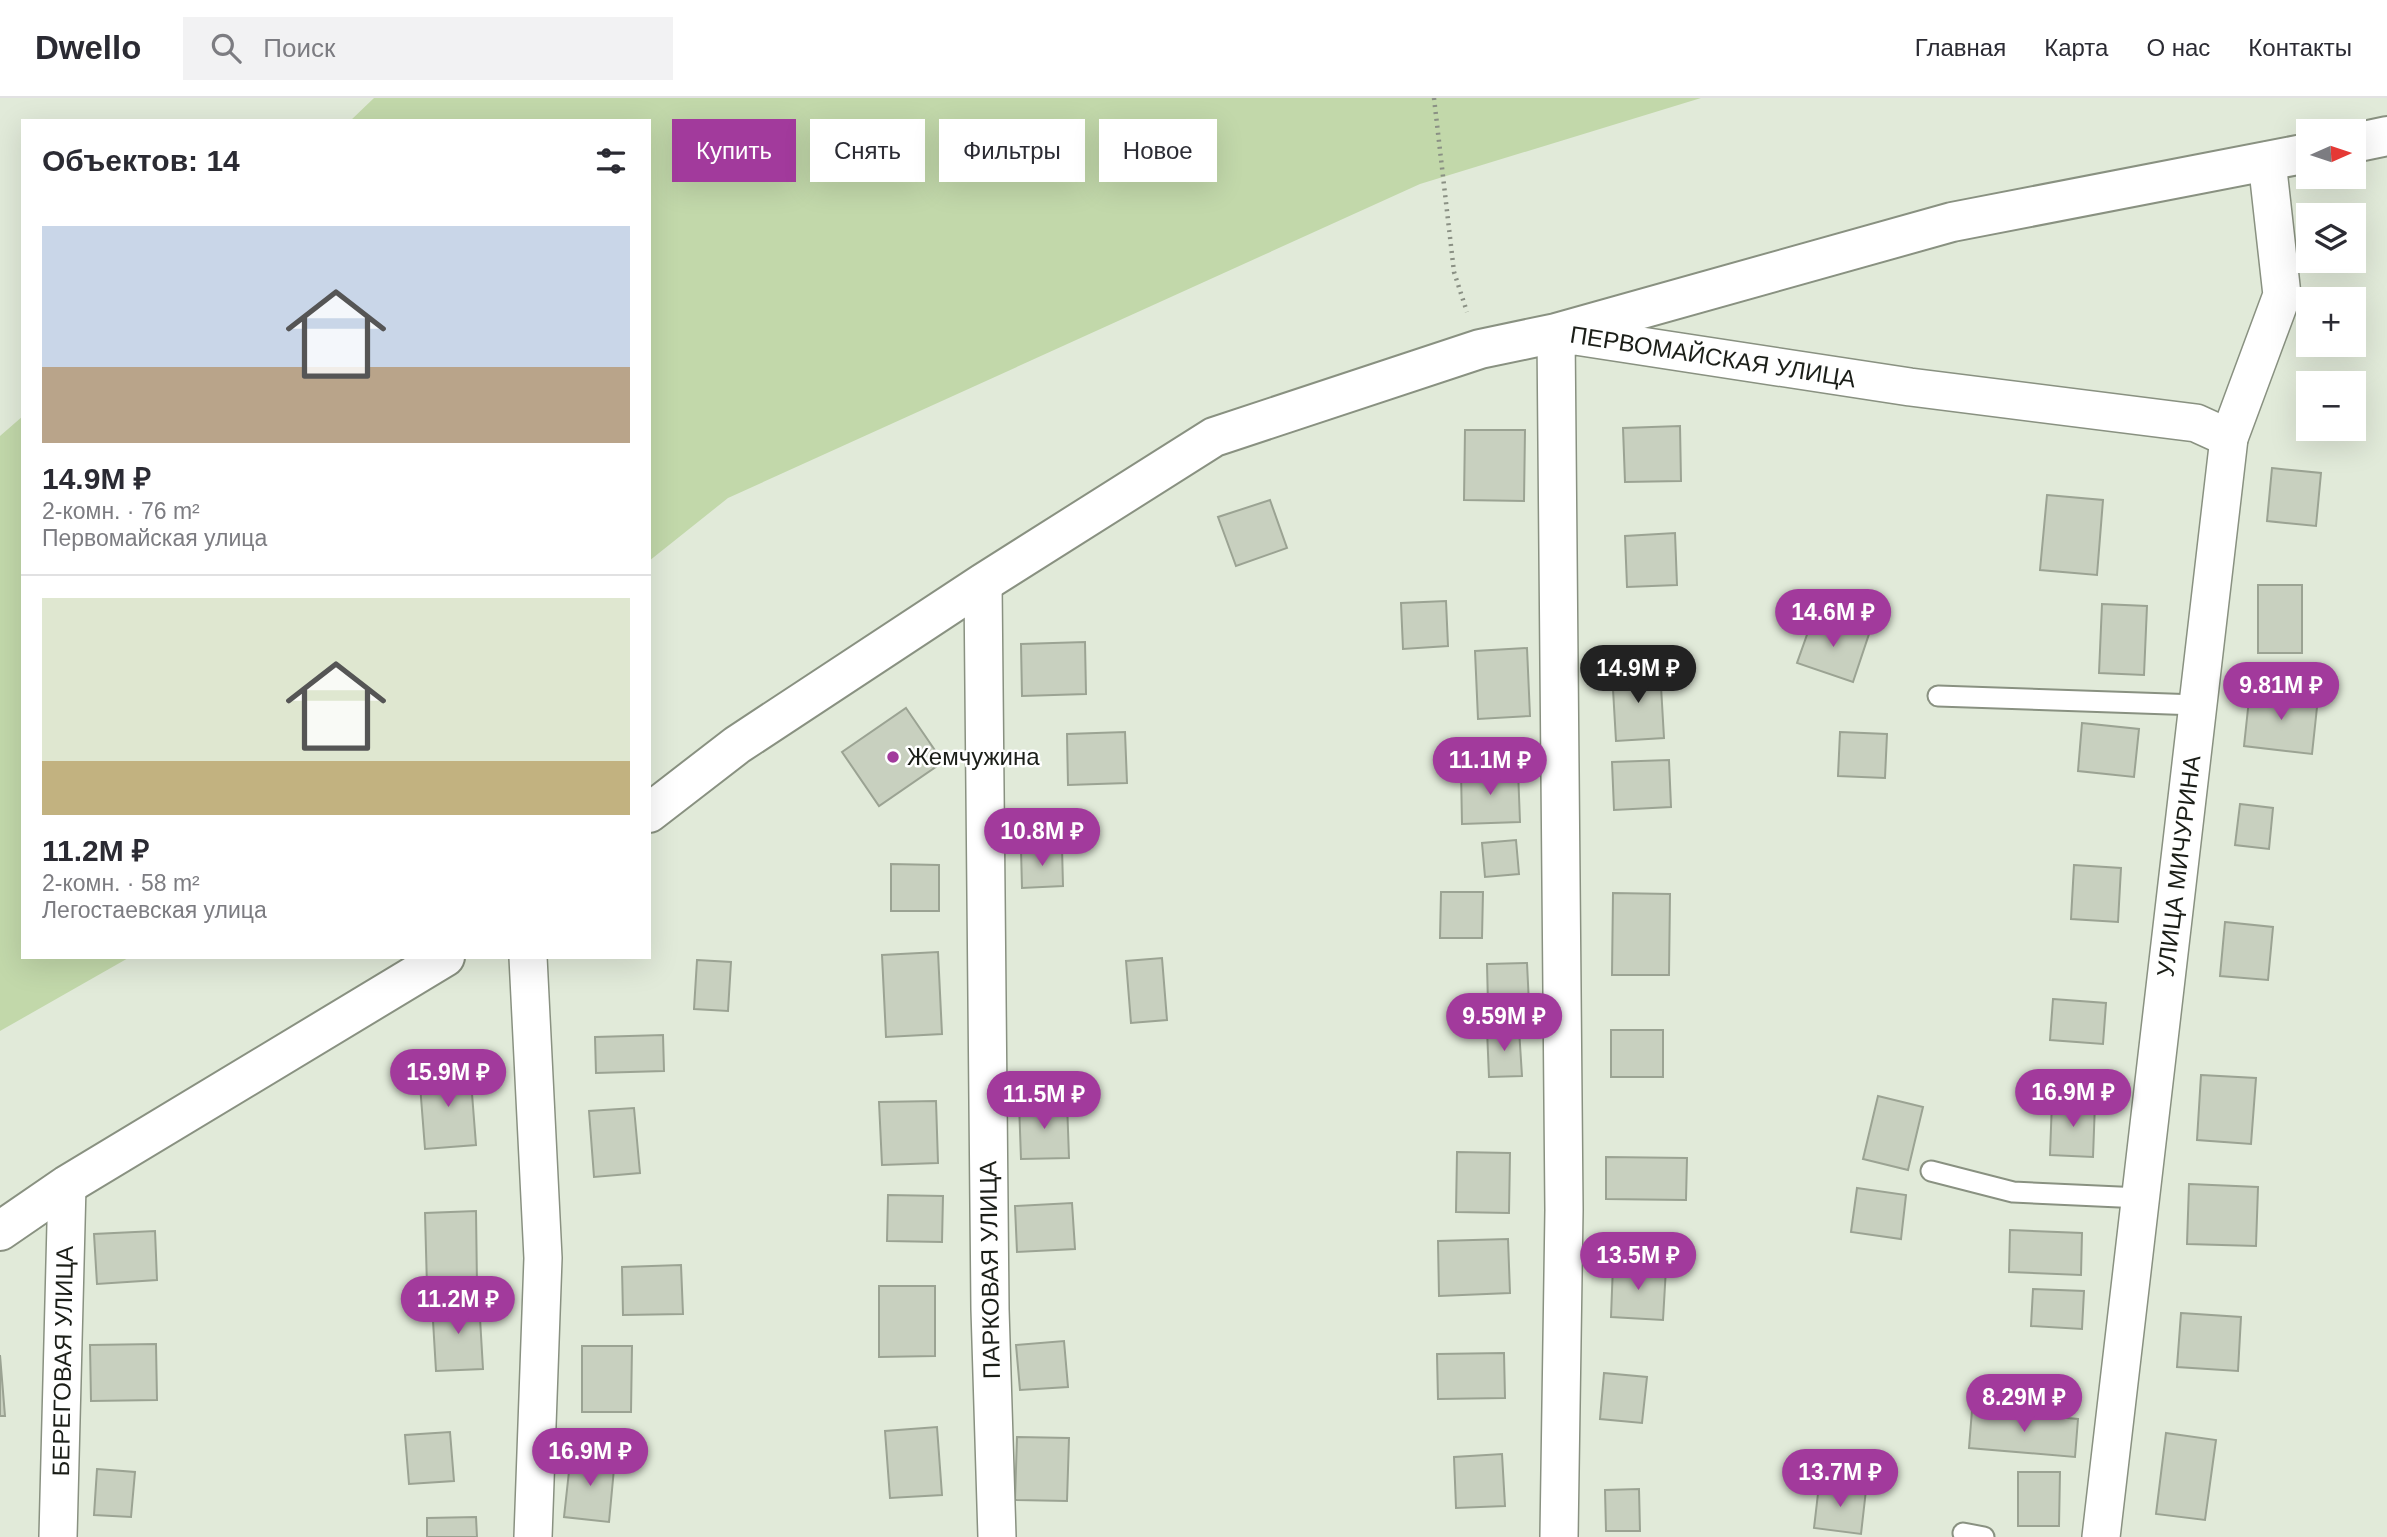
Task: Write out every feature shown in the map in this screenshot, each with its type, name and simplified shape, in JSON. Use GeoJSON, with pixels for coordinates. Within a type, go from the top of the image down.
{"type":"FeatureCollection","features":[{"type":"Feature","properties":{"kind":"street"},"geometry":{"type":"LineString","coordinates":[[2366,140],[2387,136]]}},
{"type":"Feature","properties":{"kind":"street"},"geometry":{"type":"LineString","coordinates":[[651,811],[737,745],[983,583],[1214,437],[1480,349],[1556,333],[1952,222],[2296,155]]}},
{"type":"Feature","properties":{"kind":"street","name":"УЛИЦА МИЧУРИНА"},"geometry":{"type":"LineString","coordinates":[[2101,1537],[2229,438],[2281,295],[2267,161]]}},
{"type":"Feature","properties":{"kind":"street","name":"ПЕРВОМАЙСКАЯ УЛИЦА"},"geometry":{"type":"LineString","coordinates":[[1559,1537],[1564,1210],[1556,333],[1910,387],[2196,423],[2229,438]]}},
{"type":"Feature","properties":{"kind":"street","name":"ПАРКОВАЯ УЛИЦА"},"geometry":{"type":"LineString","coordinates":[[983,583],[990,1309],[998,1537]]}},
{"type":"Feature","properties":{"kind":"street"},"geometry":{"type":"LineString","coordinates":[[0,1231],[67,1185],[442,959]]}},
{"type":"Feature","properties":{"kind":"street"},"geometry":{"type":"LineString","coordinates":[[528,959],[543,1258],[533,1537]]}},
{"type":"Feature","properties":{"kind":"street","name":"БЕРЕГОВАЯ УЛИЦА"},"geometry":{"type":"LineString","coordinates":[[58,1537],[67,1185]]}},
{"type":"Feature","properties":{"kind":"lane"},"geometry":{"type":"LineString","coordinates":[[1938,696],[2198,705]]}},
{"type":"Feature","properties":{"kind":"lane"},"geometry":{"type":"LineString","coordinates":[[1931,1171],[2013,1192],[2141,1198]]}},
{"type":"Feature","properties":{"kind":"lane"},"geometry":{"type":"LineString","coordinates":[[1963,1534],[1984,1537]]}},
{"type":"Feature","properties":{"kind":"path"},"geometry":{"type":"LineString","coordinates":[[1434,98],[1454,272]]}},
{"type":"Feature","properties":{"kind":"shaded area"},"geometry":{"type":"Polygon","coordinates":[[[374,98],[1701,98],[1420,184],[728,498],[651,559],[651,119],[352,119],[374,98]]]}},
{"type":"Feature","properties":{"kind":"shaded area"},"geometry":{"type":"Polygon","coordinates":[[[21,418],[21,959],[126,959],[0,1031],[0,436],[21,418]]]}},
{"type":"Feature","properties":{"kind":"building"},"geometry":{"type":"Polygon","coordinates":[[[1680,426],[1681,481],[1625,482],[1623,428],[1680,426]]]}},
{"type":"Feature","properties":{"kind":"building"},"geometry":{"type":"Polygon","coordinates":[[[1465,430],[1525,430],[1524,501],[1464,500],[1465,430]]]}},
{"type":"Feature","properties":{"kind":"building"},"geometry":{"type":"Polygon","coordinates":[[[2272,468],[2321,473],[2316,526],[2267,521],[2272,468]]]}},
{"type":"Feature","properties":{"kind":"building"},"geometry":{"type":"Polygon","coordinates":[[[2047,495],[2103,500],[2097,575],[2040,570],[2047,495]]]}},
{"type":"Feature","properties":{"kind":"building"},"geometry":{"type":"Polygon","coordinates":[[[1270,500],[1287,548],[1236,566],[1218,517],[1270,500]]]}},
{"type":"Feature","properties":{"kind":"building"},"geometry":{"type":"Polygon","coordinates":[[[1675,533],[1677,585],[1627,587],[1625,536],[1675,533]]]}},
{"type":"Feature","properties":{"kind":"building"},"geometry":{"type":"Polygon","coordinates":[[[2258,585],[2302,585],[2302,653],[2258,653],[2258,585]]]}},
{"type":"Feature","properties":{"kind":"building"},"geometry":{"type":"Polygon","coordinates":[[[1446,601],[1448,646],[1403,649],[1401,603],[1446,601]]]}},
{"type":"Feature","properties":{"kind":"building"},"geometry":{"type":"Polygon","coordinates":[[[2102,604],[2147,606],[2144,675],[2099,673],[2102,604]]]}},
{"type":"Feature","properties":{"kind":"building"},"geometry":{"type":"Polygon","coordinates":[[[1814,615],[1869,634],[1853,682],[1797,663],[1814,615]]]}},
{"type":"Feature","properties":{"kind":"building"},"geometry":{"type":"Polygon","coordinates":[[[1085,642],[1086,694],[1022,696],[1021,644],[1085,642]]]}},
{"type":"Feature","properties":{"kind":"building"},"geometry":{"type":"Polygon","coordinates":[[[1527,648],[1530,716],[1478,719],[1475,651],[1527,648]]]}},
{"type":"Feature","properties":{"kind":"building"},"geometry":{"type":"Polygon","coordinates":[[[1660,669],[1664,738],[1616,741],[1612,672],[1660,669]]]}},
{"type":"Feature","properties":{"kind":"building"},"geometry":{"type":"Polygon","coordinates":[[[2250,690],[2318,698],[2312,754],[2244,746],[2250,690]]]}},
{"type":"Feature","properties":{"kind":"building","name":"Жемчужина"},"geometry":{"type":"Polygon","coordinates":[[[906,708],[943,762],[879,806],[842,752],[906,708]]]}},
{"type":"Feature","properties":{"kind":"building"},"geometry":{"type":"Polygon","coordinates":[[[2082,723],[2139,729],[2134,777],[2078,771],[2082,723]]]}},
{"type":"Feature","properties":{"kind":"building"},"geometry":{"type":"Polygon","coordinates":[[[1125,732],[1127,783],[1068,785],[1067,734],[1125,732]]]}},
{"type":"Feature","properties":{"kind":"building"},"geometry":{"type":"Polygon","coordinates":[[[1840,732],[1887,734],[1885,778],[1838,776],[1840,732]]]}},
{"type":"Feature","properties":{"kind":"building"},"geometry":{"type":"Polygon","coordinates":[[[1669,760],[1671,807],[1614,810],[1612,762],[1669,760]]]}},
{"type":"Feature","properties":{"kind":"building"},"geometry":{"type":"Polygon","coordinates":[[[1518,770],[1520,822],[1462,824],[1461,771],[1518,770]]]}},
{"type":"Feature","properties":{"kind":"building"},"geometry":{"type":"Polygon","coordinates":[[[2240,804],[2273,808],[2269,849],[2235,845],[2240,804]]]}},
{"type":"Feature","properties":{"kind":"building"},"geometry":{"type":"Polygon","coordinates":[[[1516,840],[1519,874],[1485,877],[1482,843],[1516,840]]]}},
{"type":"Feature","properties":{"kind":"building"},"geometry":{"type":"Polygon","coordinates":[[[1062,847],[1063,886],[1022,888],[1021,849],[1062,847]]]}},
{"type":"Feature","properties":{"kind":"building"},"geometry":{"type":"Polygon","coordinates":[[[891,864],[939,865],[939,911],[891,911],[891,864]]]}},
{"type":"Feature","properties":{"kind":"building"},"geometry":{"type":"Polygon","coordinates":[[[2074,865],[2121,868],[2118,922],[2071,919],[2074,865]]]}},
{"type":"Feature","properties":{"kind":"building"},"geometry":{"type":"Polygon","coordinates":[[[1441,892],[1483,892],[1482,938],[1440,938],[1441,892]]]}},
{"type":"Feature","properties":{"kind":"building"},"geometry":{"type":"Polygon","coordinates":[[[1613,893],[1670,894],[1669,975],[1612,975],[1613,893]]]}},
{"type":"Feature","properties":{"kind":"building"},"geometry":{"type":"Polygon","coordinates":[[[2225,922],[2273,927],[2268,980],[2220,976],[2225,922]]]}},
{"type":"Feature","properties":{"kind":"building"},"geometry":{"type":"Polygon","coordinates":[[[938,952],[942,1034],[886,1037],[882,955],[938,952]]]}},
{"type":"Feature","properties":{"kind":"building"},"geometry":{"type":"Polygon","coordinates":[[[1162,958],[1167,1020],[1131,1023],[1126,961],[1162,958]]]}},
{"type":"Feature","properties":{"kind":"building"},"geometry":{"type":"Polygon","coordinates":[[[697,960],[731,962],[728,1011],[694,1009],[697,960]]]}},
{"type":"Feature","properties":{"kind":"building"},"geometry":{"type":"Polygon","coordinates":[[[1527,963],[1529,1004],[1488,1005],[1487,964],[1527,963]]]}},
{"type":"Feature","properties":{"kind":"building"},"geometry":{"type":"Polygon","coordinates":[[[2053,999],[2106,1003],[2103,1044],[2050,1040],[2053,999]]]}},
{"type":"Feature","properties":{"kind":"building"},"geometry":{"type":"Polygon","coordinates":[[[1519,1029],[1522,1076],[1489,1077],[1487,1030],[1519,1029]]]}},
{"type":"Feature","properties":{"kind":"building"},"geometry":{"type":"Polygon","coordinates":[[[1611,1030],[1663,1030],[1663,1077],[1611,1077],[1611,1030]]]}},
{"type":"Feature","properties":{"kind":"building"},"geometry":{"type":"Polygon","coordinates":[[[663,1035],[664,1071],[596,1073],[595,1037],[663,1035]]]}},
{"type":"Feature","properties":{"kind":"building"},"geometry":{"type":"Polygon","coordinates":[[[470,1068],[476,1145],[425,1149],[419,1072],[470,1068]]]}},
{"type":"Feature","properties":{"kind":"building"},"geometry":{"type":"Polygon","coordinates":[[[2201,1075],[2256,1078],[2251,1144],[2197,1140],[2201,1075]]]}},
{"type":"Feature","properties":{"kind":"building"},"geometry":{"type":"Polygon","coordinates":[[[1878,1096],[1923,1107],[1908,1170],[1863,1159],[1878,1096]]]}},
{"type":"Feature","properties":{"kind":"building"},"geometry":{"type":"Polygon","coordinates":[[[936,1101],[938,1163],[882,1165],[879,1102],[936,1101]]]}},
{"type":"Feature","properties":{"kind":"building"},"geometry":{"type":"Polygon","coordinates":[[[2052,1101],[2095,1103],[2093,1157],[2050,1155],[2052,1101]]]}},
{"type":"Feature","properties":{"kind":"building"},"geometry":{"type":"Polygon","coordinates":[[[1067,1102],[1069,1158],[1021,1159],[1019,1103],[1067,1102]]]}},
{"type":"Feature","properties":{"kind":"building"},"geometry":{"type":"Polygon","coordinates":[[[634,1108],[640,1173],[594,1177],[589,1111],[634,1108]]]}},
{"type":"Feature","properties":{"kind":"building"},"geometry":{"type":"Polygon","coordinates":[[[1457,1152],[1510,1153],[1509,1213],[1456,1212],[1457,1152]]]}},
{"type":"Feature","properties":{"kind":"building"},"geometry":{"type":"Polygon","coordinates":[[[1606,1157],[1687,1158],[1686,1200],[1606,1199],[1606,1157]]]}},
{"type":"Feature","properties":{"kind":"building"},"geometry":{"type":"Polygon","coordinates":[[[2189,1184],[2258,1187],[2256,1246],[2187,1244],[2189,1184]]]}},
{"type":"Feature","properties":{"kind":"building"},"geometry":{"type":"Polygon","coordinates":[[[1857,1188],[1906,1195],[1901,1239],[1851,1232],[1857,1188]]]}},
{"type":"Feature","properties":{"kind":"building"},"geometry":{"type":"Polygon","coordinates":[[[888,1195],[943,1196],[942,1242],[887,1241],[888,1195]]]}},
{"type":"Feature","properties":{"kind":"building"},"geometry":{"type":"Polygon","coordinates":[[[1072,1203],[1075,1249],[1017,1252],[1015,1206],[1072,1203]]]}},
{"type":"Feature","properties":{"kind":"building"},"geometry":{"type":"Polygon","coordinates":[[[476,1211],[477,1286],[427,1287],[425,1213],[476,1211]]]}},
{"type":"Feature","properties":{"kind":"building"},"geometry":{"type":"Polygon","coordinates":[[[2010,1230],[2082,1233],[2081,1275],[2009,1272],[2010,1230]]]}},
{"type":"Feature","properties":{"kind":"building"},"geometry":{"type":"Polygon","coordinates":[[[155,1231],[157,1280],[97,1284],[94,1234],[155,1231]]]}},
{"type":"Feature","properties":{"kind":"building"},"geometry":{"type":"Polygon","coordinates":[[[1508,1239],[1510,1293],[1439,1296],[1438,1241],[1508,1239]]]}},
{"type":"Feature","properties":{"kind":"building"},"geometry":{"type":"Polygon","coordinates":[[[681,1265],[683,1314],[623,1315],[622,1267],[681,1265]]]}},
{"type":"Feature","properties":{"kind":"building"},"geometry":{"type":"Polygon","coordinates":[[[1613,1265],[1666,1268],[1663,1320],[1611,1317],[1613,1265]]]}},
{"type":"Feature","properties":{"kind":"building"},"geometry":{"type":"Polygon","coordinates":[[[879,1286],[935,1286],[935,1356],[879,1357],[879,1286]]]}},
{"type":"Feature","properties":{"kind":"building"},"geometry":{"type":"Polygon","coordinates":[[[2033,1289],[2084,1291],[2082,1329],[2031,1326],[2033,1289]]]}},
{"type":"Feature","properties":{"kind":"building"},"geometry":{"type":"Polygon","coordinates":[[[479,1301],[483,1369],[436,1371],[432,1304],[479,1301]]]}},
{"type":"Feature","properties":{"kind":"building"},"geometry":{"type":"Polygon","coordinates":[[[2181,1313],[2241,1317],[2238,1371],[2177,1367],[2181,1313]]]}},
{"type":"Feature","properties":{"kind":"building"},"geometry":{"type":"Polygon","coordinates":[[[1064,1341],[1068,1387],[1020,1390],[1016,1345],[1064,1341]]]}},
{"type":"Feature","properties":{"kind":"building"},"geometry":{"type":"Polygon","coordinates":[[[156,1344],[157,1400],[91,1401],[90,1345],[156,1344]]]}},
{"type":"Feature","properties":{"kind":"building"},"geometry":{"type":"Polygon","coordinates":[[[582,1346],[632,1346],[631,1412],[582,1412],[582,1346]]]}},
{"type":"Feature","properties":{"kind":"building"},"geometry":{"type":"Polygon","coordinates":[[[1504,1353],[1505,1398],[1438,1399],[1437,1354],[1504,1353]]]}},
{"type":"Feature","properties":{"kind":"building"},"geometry":{"type":"Polygon","coordinates":[[[0,1355],[5,1416],[0,1416],[0,1355]]]}},
{"type":"Feature","properties":{"kind":"building"},"geometry":{"type":"Polygon","coordinates":[[[1604,1373],[1647,1377],[1642,1423],[1600,1419],[1604,1373]]]}},
{"type":"Feature","properties":{"kind":"building"},"geometry":{"type":"Polygon","coordinates":[[[1972,1410],[2078,1419],[2075,1457],[1969,1448],[1972,1410]]]}},
{"type":"Feature","properties":{"kind":"building"},"geometry":{"type":"Polygon","coordinates":[[[937,1427],[942,1495],[890,1498],[885,1431],[937,1427]]]}},
{"type":"Feature","properties":{"kind":"building"},"geometry":{"type":"Polygon","coordinates":[[[450,1432],[454,1481],[409,1484],[405,1435],[450,1432]]]}},
{"type":"Feature","properties":{"kind":"building"},"geometry":{"type":"Polygon","coordinates":[[[2166,1433],[2216,1440],[2205,1520],[2156,1514],[2166,1433]]]}},
{"type":"Feature","properties":{"kind":"building"},"geometry":{"type":"Polygon","coordinates":[[[1017,1437],[1069,1438],[1067,1501],[1015,1500],[1017,1437]]]}},
{"type":"Feature","properties":{"kind":"building"},"geometry":{"type":"Polygon","coordinates":[[[571,1453],[615,1458],[609,1522],[564,1517],[571,1453]]]}},
{"type":"Feature","properties":{"kind":"building"},"geometry":{"type":"Polygon","coordinates":[[[1502,1454],[1505,1506],[1456,1508],[1454,1457],[1502,1454]]]}},
{"type":"Feature","properties":{"kind":"building"},"geometry":{"type":"Polygon","coordinates":[[[97,1469],[135,1472],[131,1517],[94,1515],[97,1469]]]}},
{"type":"Feature","properties":{"kind":"building"},"geometry":{"type":"Polygon","coordinates":[[[2018,1472],[2060,1472],[2059,1526],[2018,1526],[2018,1472]]]}},
{"type":"Feature","properties":{"kind":"building"},"geometry":{"type":"Polygon","coordinates":[[[1819,1485],[1866,1490],[1861,1534],[1814,1528],[1819,1485]]]}},
{"type":"Feature","properties":{"kind":"building"},"geometry":{"type":"Polygon","coordinates":[[[1639,1489],[1640,1531],[1606,1531],[1605,1490],[1639,1489]]]}},
{"type":"Feature","properties":{"kind":"building"},"geometry":{"type":"Polygon","coordinates":[[[476,1517],[477,1537],[427,1537],[427,1518],[476,1517]]]}},
{"type":"Feature","properties":{"kind":"place","name":"Жемчужина"},"geometry":{"type":"Point","coordinates":[893,757]}}]}
